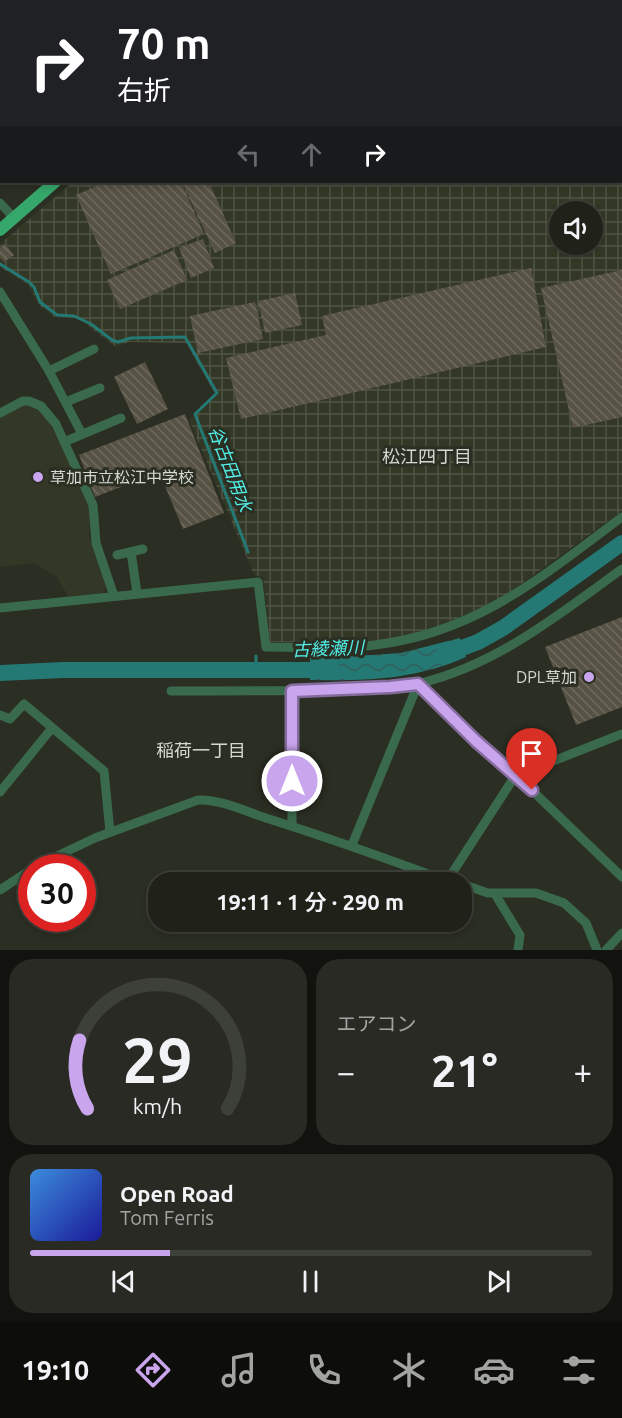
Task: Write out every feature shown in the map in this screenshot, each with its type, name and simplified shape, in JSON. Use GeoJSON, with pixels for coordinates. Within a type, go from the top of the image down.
{"type":"FeatureCollection","features":[{"type":"Feature","properties":{"kind":"main road"},"geometry":{"type":"LineString","coordinates":[[0,230],[54,183]]}},
{"type":"Feature","properties":{"kind":"street"},"geometry":{"type":"LineString","coordinates":[[0,203],[14,218]]}},
{"type":"Feature","properties":{"kind":"street"},"geometry":{"type":"LineString","coordinates":[[0,292],[49,371],[82,434]]}},
{"type":"Feature","properties":{"kind":"street"},"geometry":{"type":"LineString","coordinates":[[49,371],[94,349]]}},
{"type":"Feature","properties":{"kind":"street"},"geometry":{"type":"LineString","coordinates":[[66,402],[100,388]]}},
{"type":"Feature","properties":{"kind":"street"},"geometry":{"type":"LineString","coordinates":[[0,413],[23,401],[36,402],[47,411],[56,424],[93,505],[96,543],[114,596]]}},
{"type":"Feature","properties":{"kind":"street"},"geometry":{"type":"LineString","coordinates":[[64,442],[122,418]]}},
{"type":"Feature","properties":{"kind":"street"},"geometry":{"type":"LineString","coordinates":[[0,608],[258,582],[266,647],[358,646],[398,642],[450,628],[493,608],[516,594],[622,517]]}},
{"type":"Feature","properties":{"kind":"street"},"geometry":{"type":"LineString","coordinates":[[117,555],[143,549]]}},
{"type":"Feature","properties":{"kind":"street"},"geometry":{"type":"LineString","coordinates":[[131,552],[137,594]]}},
{"type":"Feature","properties":{"kind":"street"},"geometry":{"type":"LineString","coordinates":[[171,691],[292,691],[362,689],[418,684],[485,660],[520,641],[622,569]]}},
{"type":"Feature","properties":{"kind":"street"},"geometry":{"type":"LineString","coordinates":[[418,684],[622,877]]}},
{"type":"Feature","properties":{"kind":"street"},"geometry":{"type":"LineString","coordinates":[[352,845],[418,684]]}},
{"type":"Feature","properties":{"kind":"street"},"geometry":{"type":"LineString","coordinates":[[292,691],[292,826]]}},
{"type":"Feature","properties":{"kind":"street"},"geometry":{"type":"LineString","coordinates":[[0,715],[10,719],[24,704],[104,771],[110,832]]}},
{"type":"Feature","properties":{"kind":"street"},"geometry":{"type":"LineString","coordinates":[[0,792],[52,728]]}},
{"type":"Feature","properties":{"kind":"street"},"geometry":{"type":"LineString","coordinates":[[447,872],[516,776],[622,734]]}},
{"type":"Feature","properties":{"kind":"street"},"geometry":{"type":"LineString","coordinates":[[63,854],[110,832],[205,800],[352,845],[423,872]]}},
{"type":"Feature","properties":{"kind":"street"},"geometry":{"type":"LineString","coordinates":[[0,890],[18,878]]}},
{"type":"Feature","properties":{"kind":"street"},"geometry":{"type":"LineString","coordinates":[[472,887],[495,894],[536,893],[564,903],[586,923],[597,950]]}},
{"type":"Feature","properties":{"kind":"street"},"geometry":{"type":"LineString","coordinates":[[495,894],[520,935],[518,950]]}},
{"type":"Feature","properties":{"kind":"street"},"geometry":{"type":"LineString","coordinates":[[606,950],[622,933]]}},
{"type":"Feature","properties":{"kind":"shaded area"},"geometry":{"type":"Polygon","coordinates":[[[72,183],[622,183],[622,511],[499,600],[435,628],[394,639],[361,643],[270,642],[263,577],[254,575],[189,420],[215,394],[186,343],[129,342],[116,347],[78,318],[54,317],[38,304],[29,285],[0,267],[0,244],[72,183]]]}},
{"type":"Feature","properties":{"kind":"shaded area","name":"草加市立松江中学校"},"geometry":{"type":"Polygon","coordinates":[[[23,405],[37,407],[46,417],[65,451],[88,502],[89,535],[106,584],[103,593],[68,596],[57,577],[34,563],[0,567],[0,417],[23,405]]]}},
{"type":"Feature","properties":{"kind":"water"},"geometry":{"type":"Polygon","coordinates":[[[460,638],[466,657],[447,665],[390,678],[310,680],[310,657],[401,653],[460,638]]]}},
{"type":"Feature","properties":{"kind":"building"},"geometry":{"type":"Polygon","coordinates":[[[104,183],[181,183],[204,234],[111,274],[76,195],[104,183]]]}},
{"type":"Feature","properties":{"kind":"building"},"geometry":{"type":"Polygon","coordinates":[[[182,183],[209,183],[236,243],[215,253],[182,183]]]}},
{"type":"Feature","properties":{"kind":"building"},"geometry":{"type":"Polygon","coordinates":[[[203,239],[214,268],[191,278],[179,248],[203,239]]]}},
{"type":"Feature","properties":{"kind":"building"},"geometry":{"type":"Polygon","coordinates":[[[5,244],[14,255],[4,262],[0,256],[0,248],[5,244]]]}},
{"type":"Feature","properties":{"kind":"building"},"geometry":{"type":"Polygon","coordinates":[[[174,250],[187,280],[120,309],[107,280],[174,250]]]}},
{"type":"Feature","properties":{"kind":"building"},"geometry":{"type":"Polygon","coordinates":[[[531,268],[546,347],[241,419],[226,358],[326,335],[322,316],[531,268]]]}},
{"type":"Feature","properties":{"kind":"building"},"geometry":{"type":"Polygon","coordinates":[[[622,270],[622,417],[573,428],[541,288],[622,270]]]}},
{"type":"Feature","properties":{"kind":"building"},"geometry":{"type":"Polygon","coordinates":[[[295,293],[302,325],[265,333],[258,301],[295,293]]]}},
{"type":"Feature","properties":{"kind":"building"},"geometry":{"type":"Polygon","coordinates":[[[255,302],[263,339],[198,353],[190,316],[255,302]]]}},
{"type":"Feature","properties":{"kind":"building"},"geometry":{"type":"Polygon","coordinates":[[[145,362],[168,409],[137,424],[114,377],[145,362]]]}},
{"type":"Feature","properties":{"kind":"building"},"geometry":{"type":"Polygon","coordinates":[[[185,414],[224,513],[183,529],[159,472],[95,497],[79,455],[185,414]]]}},
{"type":"Feature","properties":{"kind":"building","name":"DPL草加"},"geometry":{"type":"Polygon","coordinates":[[[622,617],[622,707],[576,725],[545,647],[622,617]]]}},
{"type":"Feature","properties":{"kind":"waterway","name":"谷古田用水"},"geometry":{"type":"LineString","coordinates":[[0,264],[29,282],[34,287],[40,302],[57,315],[74,316],[91,324],[112,340],[118,342],[131,338],[185,337],[217,393],[195,414],[248,552]]}},
{"type":"Feature","properties":{"kind":"waterway","name":"古綾瀬川"},"geometry":{"type":"LineString","coordinates":[[443,655],[478,642],[503,628],[622,543]]}},
{"type":"Feature","properties":{"kind":"waterway","name":"谷古田用水"},"geometry":{"type":"LineString","coordinates":[[256,656],[256,670]]}},
{"type":"Feature","properties":{"kind":"waterway","name":"古綾瀬川"},"geometry":{"type":"LineString","coordinates":[[0,673],[63,670],[332,670]]}},
{"type":"Feature","properties":{"kind":"place","name":"草加市立松江中学校"},"geometry":{"type":"Point","coordinates":[38,477]}},
{"type":"Feature","properties":{"kind":"place","name":"DPL草加"},"geometry":{"type":"Point","coordinates":[589,677]}},
{"type":"Feature","properties":{"kind":"district","name":"松江四丁目"},"geometry":{"type":"Point","coordinates":[427,457]}},
{"type":"Feature","properties":{"kind":"district","name":"稲荷一丁目"},"geometry":{"type":"Point","coordinates":[201,751]}},
{"type":"Feature","properties":{"kind":"route"},"geometry":{"type":"LineString","coordinates":[[292,781],[292,691],[418,684],[476,741],[532,790]]}}]}
